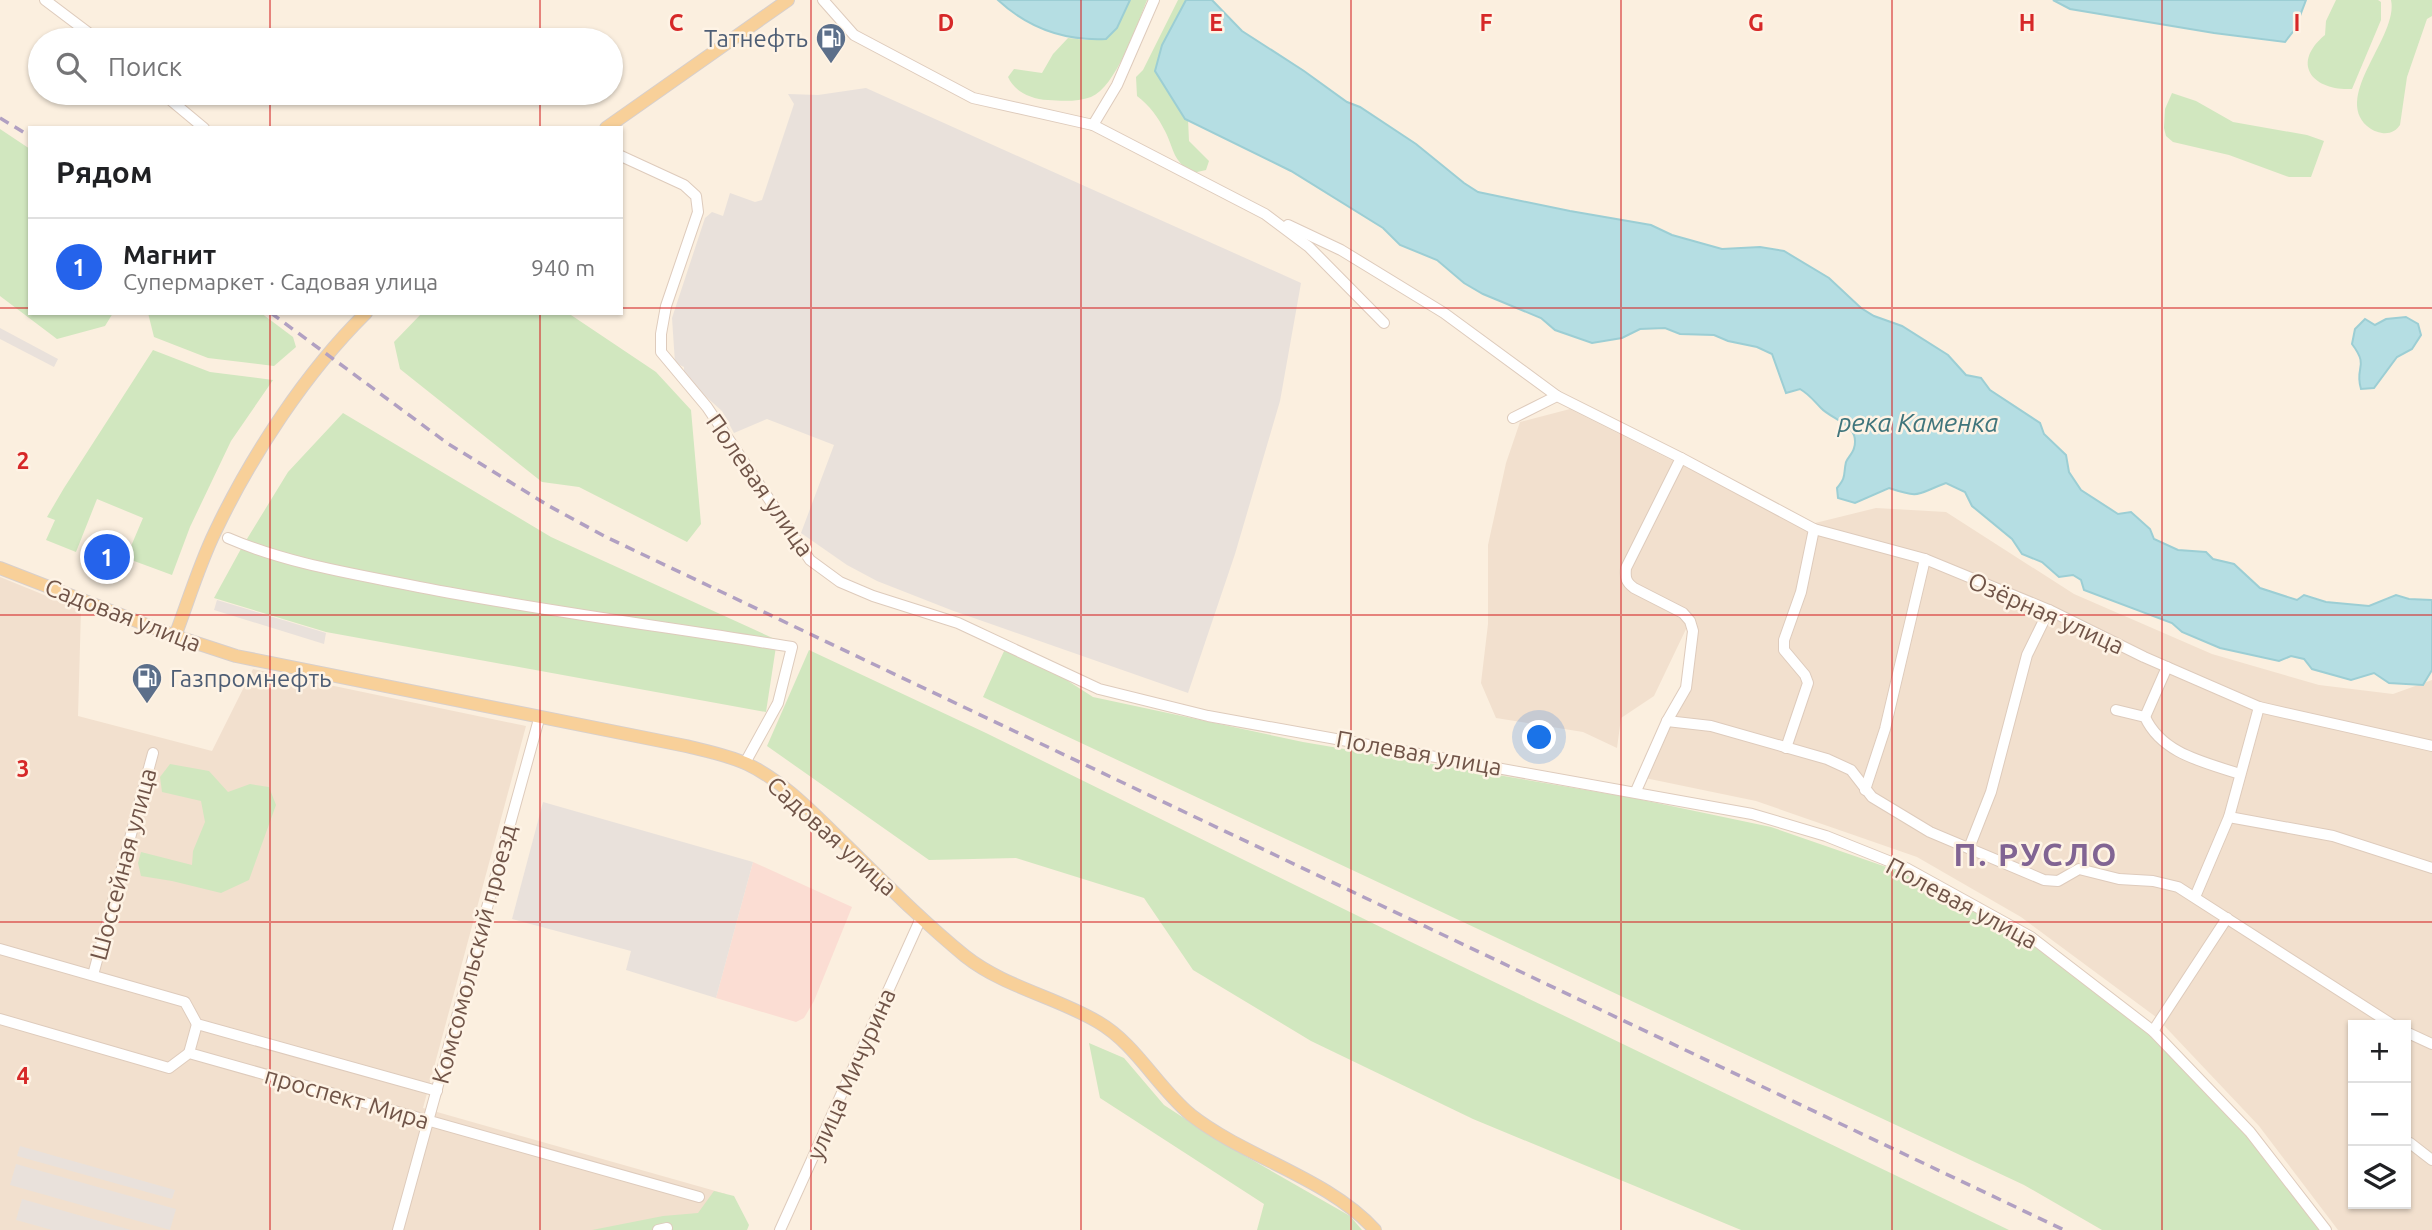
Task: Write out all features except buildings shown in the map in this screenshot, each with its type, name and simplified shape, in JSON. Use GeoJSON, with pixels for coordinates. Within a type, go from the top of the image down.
{"type":"FeatureCollection","features":[{"type":"Feature","properties":{"kind":"main road"},"geometry":{"type":"LineString","coordinates":[[609,126],[788,0]]}},
{"type":"Feature","properties":{"kind":"main road"},"geometry":{"type":"LineString","coordinates":[[175,636],[214,532],[235,493],[316,368],[364,315]]}},
{"type":"Feature","properties":{"kind":"main road","name":"Садовая улица"},"geometry":{"type":"LineString","coordinates":[[0,568],[175,636],[236,656],[539,719],[695,748],[745,763],[807,806],[921,918],[967,958],[995,975],[1102,1024],[1123,1041],[1166,1092],[1193,1116],[1221,1136],[1347,1205],[1375,1230]]}},
{"type":"Feature","properties":{"kind":"street"},"geometry":{"type":"LineString","coordinates":[[45,0],[82,28]]}},
{"type":"Feature","properties":{"kind":"street"},"geometry":{"type":"LineString","coordinates":[[823,0],[853,35],[973,98],[1093,125],[1265,214],[1309,247],[1384,323]]}},
{"type":"Feature","properties":{"kind":"street"},"geometry":{"type":"LineString","coordinates":[[1093,125],[1117,85],[1154,0]]}},
{"type":"Feature","properties":{"kind":"street"},"geometry":{"type":"LineString","coordinates":[[176,105],[202,126]]}},
{"type":"Feature","properties":{"kind":"street","name":"Полевая улица"},"geometry":{"type":"LineString","coordinates":[[623,157],[684,186],[696,196],[698,212],[666,306],[661,352],[707,407],[810,560],[840,582],[873,596],[958,623],[1099,689],[1208,716],[1752,814],[1826,836],[1906,868],[2031,937],[2153,1031],[2250,1132],[2326,1230]]}},
{"type":"Feature","properties":{"kind":"street","name":"Озёрная улица"},"geometry":{"type":"LineString","coordinates":[[1265,214],[1341,250],[1444,313],[1557,396],[1814,529],[1925,559],[2049,610],[2167,667],[2259,707],[2432,746]]}},
{"type":"Feature","properties":{"kind":"street"},"geometry":{"type":"LineString","coordinates":[[1513,418],[1557,396]]}},
{"type":"Feature","properties":{"kind":"street"},"geometry":{"type":"LineString","coordinates":[[1636,791],[1667,721],[1686,688],[1693,631],[1690,621],[1683,613],[1634,588],[1627,583],[1625,575],[1626,568],[1681,458]]}},
{"type":"Feature","properties":{"kind":"street"},"geometry":{"type":"LineString","coordinates":[[1786,748],[1808,683],[1805,674],[1784,650],[1784,640],[1801,592],[1814,529]]}},
{"type":"Feature","properties":{"kind":"street"},"geometry":{"type":"LineString","coordinates":[[228,538],[256,550],[370,577],[469,596],[792,647],[778,704],[745,763]]}},
{"type":"Feature","properties":{"kind":"street"},"geometry":{"type":"LineString","coordinates":[[1865,790],[1885,729],[1925,559]]}},
{"type":"Feature","properties":{"kind":"street"},"geometry":{"type":"LineString","coordinates":[[1969,848],[1991,792],[2027,654],[2049,610]]}},
{"type":"Feature","properties":{"kind":"street"},"geometry":{"type":"LineString","coordinates":[[2145,717],[2167,667]]}},
{"type":"Feature","properties":{"kind":"street"},"geometry":{"type":"LineString","coordinates":[[2195,897],[2230,817],[2259,707]]}},
{"type":"Feature","properties":{"kind":"street"},"geometry":{"type":"LineString","coordinates":[[2116,710],[2145,717],[2152,731],[2180,754],[2240,774]]}},
{"type":"Feature","properties":{"kind":"street","name":"Комсомольский проезд"},"geometry":{"type":"LineString","coordinates":[[398,1230],[539,719]]}},
{"type":"Feature","properties":{"kind":"street","name":"Полевая улица"},"geometry":{"type":"LineString","coordinates":[[1667,721],[1711,726],[1827,759],[1851,770],[1872,797],[1930,832],[2044,880],[2058,881],[2072,872],[2085,870],[2119,879],[2166,883],[2178,887],[2385,1020]]}},
{"type":"Feature","properties":{"kind":"street","name":"Шоссейная улица"},"geometry":{"type":"LineString","coordinates":[[93,975],[153,753]]}},
{"type":"Feature","properties":{"kind":"street"},"geometry":{"type":"LineString","coordinates":[[2230,817],[2333,836],[2432,868]]}},
{"type":"Feature","properties":{"kind":"street","name":"улица Мичурина"},"geometry":{"type":"LineString","coordinates":[[780,1230],[921,918]]}},
{"type":"Feature","properties":{"kind":"street"},"geometry":{"type":"LineString","coordinates":[[2153,1031],[2227,918]]}},
{"type":"Feature","properties":{"kind":"street"},"geometry":{"type":"LineString","coordinates":[[0,949],[185,1002],[197,1024],[189,1053],[169,1068],[0,1019]]}},
{"type":"Feature","properties":{"kind":"street","name":"проспект Мира"},"geometry":{"type":"LineString","coordinates":[[197,1024],[437,1091]]}},
{"type":"Feature","properties":{"kind":"street"},"geometry":{"type":"LineString","coordinates":[[2411,1034],[2432,1044]]}},
{"type":"Feature","properties":{"kind":"street","name":"проспект Мира"},"geometry":{"type":"LineString","coordinates":[[189,1053],[699,1196]]}},
{"type":"Feature","properties":{"kind":"street"},"geometry":{"type":"LineString","coordinates":[[2411,1144],[2432,1160]]}},
{"type":"Feature","properties":{"kind":"shaded area"},"geometry":{"type":"Polygon","coordinates":[[[866,88],[1301,283],[1280,401],[1235,554],[1188,693],[951,610],[877,581],[847,565],[801,533],[834,445],[767,419],[734,433],[722,411],[684,377],[684,367],[675,363],[672,318],[705,218],[712,212],[723,216],[730,193],[755,202],[762,200],[794,104],[788,94],[818,95],[866,88]]]}},
{"type":"Feature","properties":{"kind":"shaded area"},"geometry":{"type":"Polygon","coordinates":[[[0,328],[58,359],[54,367],[0,339],[0,328]]]}},
{"type":"Feature","properties":{"kind":"shaded area"},"geometry":{"type":"Polygon","coordinates":[[[1570,409],[1803,526],[1876,508],[1946,512],[2074,594],[2212,654],[2319,685],[2393,694],[2432,680],[2432,1230],[2338,1230],[2259,1126],[2156,1017],[2021,917],[1917,857],[1756,801],[1645,778],[1689,688],[1687,627],[1654,696],[1621,718],[1617,748],[1583,732],[1496,718],[1481,683],[1488,624],[1488,545],[1506,463],[1520,422],[1570,409]]]}},
{"type":"Feature","properties":{"kind":"shaded area"},"geometry":{"type":"Polygon","coordinates":[[[0,577],[81,610],[78,716],[212,751],[253,669],[526,726],[423,1108],[726,1194],[709,1230],[0,1230],[0,577]]]}},
{"type":"Feature","properties":{"kind":"shaded area"},"geometry":{"type":"Polygon","coordinates":[[[217,600],[326,633],[324,644],[214,610],[217,600]]]}},
{"type":"Feature","properties":{"kind":"shaded area"},"geometry":{"type":"Polygon","coordinates":[[[543,802],[753,862],[716,998],[626,970],[631,951],[512,919],[543,802]]]}},
{"type":"Feature","properties":{"kind":"shaded area"},"geometry":{"type":"Polygon","coordinates":[[[753,862],[852,907],[814,1001],[804,1018],[796,1022],[716,998],[753,862]]]}},
{"type":"Feature","properties":{"kind":"shaded area"},"geometry":{"type":"Polygon","coordinates":[[[20,1146],[175,1190],[172,1199],[17,1156],[20,1146]]]}},
{"type":"Feature","properties":{"kind":"shaded area"},"geometry":{"type":"Polygon","coordinates":[[[16,1164],[176,1209],[170,1230],[10,1185],[16,1164]]]}},
{"type":"Feature","properties":{"kind":"shaded area"},"geometry":{"type":"Polygon","coordinates":[[[22,1199],[131,1230],[52,1230],[16,1220],[22,1199]]]}},
{"type":"Feature","properties":{"kind":"green space"},"geometry":{"type":"Polygon","coordinates":[[[1130,0],[1147,0],[1125,54],[1100,91],[1081,100],[1048,100],[1024,94],[1011,82],[1008,77],[1014,69],[1042,73],[1053,54],[1068,38],[1087,40],[1117,28],[1130,0]]]}},
{"type":"Feature","properties":{"kind":"green space"},"geometry":{"type":"Polygon","coordinates":[[[1178,0],[1186,0],[1162,45],[1160,80],[1188,119],[1189,141],[1209,161],[1206,170],[1193,173],[1175,155],[1160,121],[1137,96],[1136,77],[1143,70],[1178,0]]]}},
{"type":"Feature","properties":{"kind":"green space"},"geometry":{"type":"Polygon","coordinates":[[[2336,0],[2381,2],[2381,20],[2352,89],[2326,85],[2311,74],[2308,65],[2309,56],[2325,35],[2326,21],[2336,0]]]}},
{"type":"Feature","properties":{"kind":"green space"},"geometry":{"type":"Polygon","coordinates":[[[2391,0],[2432,0],[2432,16],[2427,19],[2407,77],[2400,125],[2392,132],[2385,133],[2367,126],[2359,113],[2358,98],[2362,82],[2386,31],[2391,14],[2391,0]]]}},
{"type":"Feature","properties":{"kind":"green space"},"geometry":{"type":"Polygon","coordinates":[[[2172,93],[2196,101],[2233,122],[2307,135],[2324,141],[2311,177],[2289,177],[2229,155],[2173,142],[2166,136],[2164,128],[2165,109],[2172,93]]]}},
{"type":"Feature","properties":{"kind":"green space"},"geometry":{"type":"Polygon","coordinates":[[[0,129],[28,148],[28,315],[112,315],[105,326],[57,339],[0,296],[0,129]]]}},
{"type":"Feature","properties":{"kind":"green space"},"geometry":{"type":"Polygon","coordinates":[[[148,315],[264,315],[293,337],[296,347],[274,366],[208,358],[154,337],[148,315]]]}},
{"type":"Feature","properties":{"kind":"green space"},"geometry":{"type":"Polygon","coordinates":[[[420,315],[571,315],[656,372],[691,410],[701,524],[687,542],[579,487],[542,482],[400,369],[394,342],[420,315]]]}},
{"type":"Feature","properties":{"kind":"green space"},"geometry":{"type":"Polygon","coordinates":[[[153,350],[210,372],[273,380],[231,441],[190,527],[172,575],[126,558],[143,518],[97,499],[76,552],[46,540],[55,520],[47,517],[153,350]]]}},
{"type":"Feature","properties":{"kind":"green space"},"geometry":{"type":"Polygon","coordinates":[[[343,413],[551,537],[777,640],[766,712],[326,632],[214,598],[288,472],[343,413]]]}},
{"type":"Feature","properties":{"kind":"green space"},"geometry":{"type":"Polygon","coordinates":[[[1005,649],[1054,672],[1093,697],[1303,742],[1633,798],[1771,827],[1924,880],[2030,943],[2142,1028],[2245,1131],[2321,1230],[2102,1230],[2024,1185],[983,697],[1005,649]]]}},
{"type":"Feature","properties":{"kind":"green space"},"geometry":{"type":"Polygon","coordinates":[[[809,650],[986,733],[1409,941],[2009,1230],[1741,1230],[1473,1119],[1311,1041],[1193,970],[1144,898],[1016,858],[929,860],[767,746],[809,650]]]}},
{"type":"Feature","properties":{"kind":"green space"},"geometry":{"type":"Polygon","coordinates":[[[170,764],[209,771],[228,792],[250,784],[269,787],[276,805],[249,880],[221,893],[141,876],[138,863],[141,852],[192,865],[193,851],[205,822],[201,801],[162,792],[160,777],[170,764]]]}},
{"type":"Feature","properties":{"kind":"green space"},"geometry":{"type":"Polygon","coordinates":[[[1089,1043],[1124,1058],[1164,1105],[1219,1141],[1350,1216],[1362,1230],[1257,1230],[1264,1204],[1100,1098],[1089,1043]]]}},
{"type":"Feature","properties":{"kind":"green space"},"geometry":{"type":"Polygon","coordinates":[[[714,1191],[734,1196],[749,1225],[747,1230],[592,1230],[663,1216],[698,1213],[714,1191]]]}},
{"type":"Feature","properties":{"kind":"water"},"geometry":{"type":"Polygon","coordinates":[[[998,0],[1130,0],[1117,28],[1106,39],[1091,39],[1062,35],[1035,26],[998,0]]]}},
{"type":"Feature","properties":{"kind":"water","name":"река Каменка"},"geometry":{"type":"Polygon","coordinates":[[[1186,0],[1212,0],[1242,31],[1347,102],[1360,107],[1416,144],[1478,192],[1651,225],[1672,235],[1722,249],[1760,247],[1784,251],[1829,278],[1861,308],[1902,326],[1948,355],[1966,375],[1981,378],[1990,390],[2040,423],[2044,434],[2066,455],[2069,472],[2081,490],[2118,514],[2131,512],[2150,529],[2154,539],[2178,550],[2206,552],[2213,559],[2234,564],[2260,588],[2297,600],[2304,595],[2326,602],[2369,606],[2396,595],[2409,599],[2432,600],[2432,670],[2423,685],[2389,683],[2374,673],[2351,680],[2312,669],[2304,659],[2291,656],[2279,661],[2220,648],[2182,632],[2172,623],[2084,590],[2081,580],[2073,575],[2059,577],[2042,562],[2022,554],[2012,539],[1972,506],[1965,492],[1946,483],[1919,494],[1889,488],[1855,503],[1838,498],[1837,488],[1854,448],[1853,434],[1850,428],[1826,412],[1800,389],[1786,393],[1772,354],[1714,335],[1680,334],[1665,328],[1640,329],[1622,338],[1592,343],[1555,330],[1541,318],[1483,294],[1464,283],[1437,260],[1400,245],[1383,228],[1291,171],[1185,119],[1155,71],[1162,45],[1186,0]]]}},
{"type":"Feature","properties":{"kind":"water"},"geometry":{"type":"Polygon","coordinates":[[[2053,0],[2306,0],[2295,29],[2285,42],[2070,9],[2053,0]]]}},
{"type":"Feature","properties":{"kind":"water"},"geometry":{"type":"Polygon","coordinates":[[[2406,317],[2418,324],[2421,335],[2412,349],[2397,357],[2374,388],[2361,389],[2360,358],[2352,344],[2355,329],[2365,319],[2375,325],[2386,319],[2406,317]]]}},
{"type":"Feature","properties":{"kind":"railway"},"geometry":{"type":"LineString","coordinates":[[0,118],[28,135]]}},
{"type":"Feature","properties":{"kind":"railway"},"geometry":{"type":"LineString","coordinates":[[274,315],[447,443],[549,506],[606,537],[2064,1230]]}},
{"type":"Feature","properties":{"kind":"place","name":"Татнефть"},"geometry":{"type":"Point","coordinates":[831,65]}},
{"type":"Feature","properties":{"kind":"place","name":"Магнит"},"geometry":{"type":"Point","coordinates":[107,557]}},
{"type":"Feature","properties":{"kind":"place","name":"Газпромнефть"},"geometry":{"type":"Point","coordinates":[147,705]}},
{"type":"Feature","properties":{"kind":"district","name":"П. РУСЛО"},"geometry":{"type":"Point","coordinates":[2036,854]}}]}
